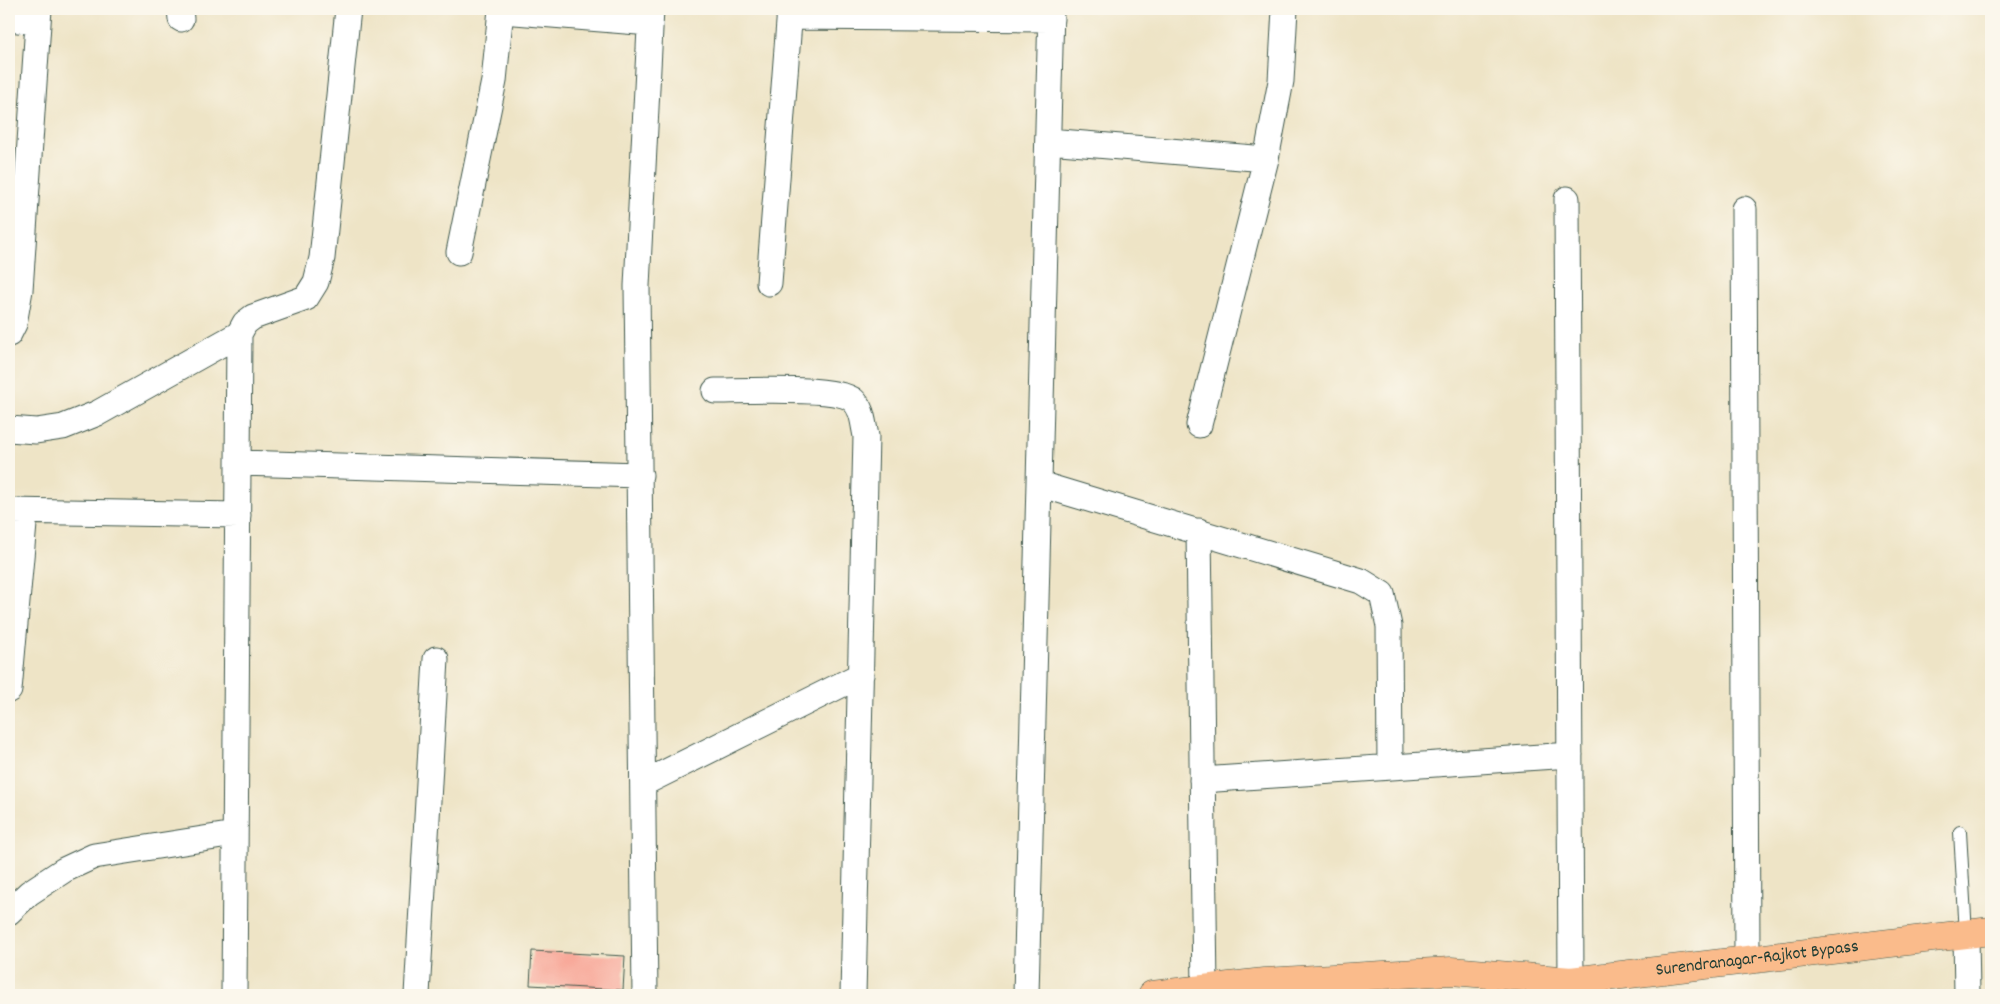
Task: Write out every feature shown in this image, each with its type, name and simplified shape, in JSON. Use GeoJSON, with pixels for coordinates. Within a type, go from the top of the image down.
{"type":"FeatureCollection","features":[{"type":"Feature","properties":{"kind":"main road","name":"Surendranagar-Rajkot Bypass"},"geometry":{"type":"LineString","coordinates":[[1152,995],[1264,982],[1451,971],[1571,981],[1979,932]]}},
{"type":"Feature","properties":{"kind":"main road"},"geometry":{"type":"LineString","coordinates":[[1488,995],[1523,977]]}},
{"type":"Feature","properties":{"kind":"street"},"geometry":{"type":"LineString","coordinates":[[9,429],[36,431],[63,427],[98,413],[240,334],[253,317],[306,298],[316,282],[322,258],[348,9]]}},
{"type":"Feature","properties":{"kind":"street"},"geometry":{"type":"LineString","coordinates":[[1199,425],[1266,159],[1280,81],[1285,9]]}},
{"type":"Feature","properties":{"kind":"street"},"geometry":{"type":"LineString","coordinates":[[459,252],[494,81],[501,10],[651,16],[637,286],[645,995]]}},
{"type":"Feature","properties":{"kind":"street"},"geometry":{"type":"LineString","coordinates":[[769,283],[789,13],[1051,14],[1026,995]]}},
{"type":"Feature","properties":{"kind":"street"},"geometry":{"type":"LineString","coordinates":[[9,19],[38,15],[20,290],[14,324],[9,334]]}},
{"type":"Feature","properties":{"kind":"street"},"geometry":{"type":"LineString","coordinates":[[1048,141],[1266,159]]}},
{"type":"Feature","properties":{"kind":"street"},"geometry":{"type":"LineString","coordinates":[[1567,199],[1571,981]]}},
{"type":"Feature","properties":{"kind":"street"},"geometry":{"type":"LineString","coordinates":[[1744,209],[1747,960]]}},
{"type":"Feature","properties":{"kind":"street"},"geometry":{"type":"LineString","coordinates":[[234,995],[240,334]]}},
{"type":"Feature","properties":{"kind":"street"},"geometry":{"type":"LineString","coordinates":[[714,391],[827,392],[852,399],[862,412],[866,436],[853,995]]}},
{"type":"Feature","properties":{"kind":"street"},"geometry":{"type":"LineString","coordinates":[[238,463],[640,475]]}},
{"type":"Feature","properties":{"kind":"street"},"geometry":{"type":"LineString","coordinates":[[1039,484],[1361,581],[1382,594],[1389,626],[1390,767]]}},
{"type":"Feature","properties":{"kind":"street"},"geometry":{"type":"LineString","coordinates":[[9,690],[17,512],[238,515]]}},
{"type":"Feature","properties":{"kind":"street"},"geometry":{"type":"LineString","coordinates":[[1199,531],[1205,989]]}},
{"type":"Feature","properties":{"kind":"street"},"geometry":{"type":"LineString","coordinates":[[417,995],[436,659]]}},
{"type":"Feature","properties":{"kind":"street"},"geometry":{"type":"LineString","coordinates":[[644,783],[861,675]]}},
{"type":"Feature","properties":{"kind":"street"},"geometry":{"type":"LineString","coordinates":[[1202,780],[1570,755]]}},
{"type":"Feature","properties":{"kind":"street"},"geometry":{"type":"LineString","coordinates":[[9,912],[29,894],[57,874],[94,856],[235,834]]}},
{"type":"Feature","properties":{"kind":"street"},"geometry":{"type":"LineString","coordinates":[[1967,995],[1979,932]]}},
{"type":"Feature","properties":{"kind":"lane"},"geometry":{"type":"LineString","coordinates":[[1960,832],[1979,932]]}},
{"type":"Feature","properties":{"kind":"building"},"geometry":{"type":"Polygon","coordinates":[[[532,951],[625,956],[623,990],[530,985],[532,951]]]}}]}
